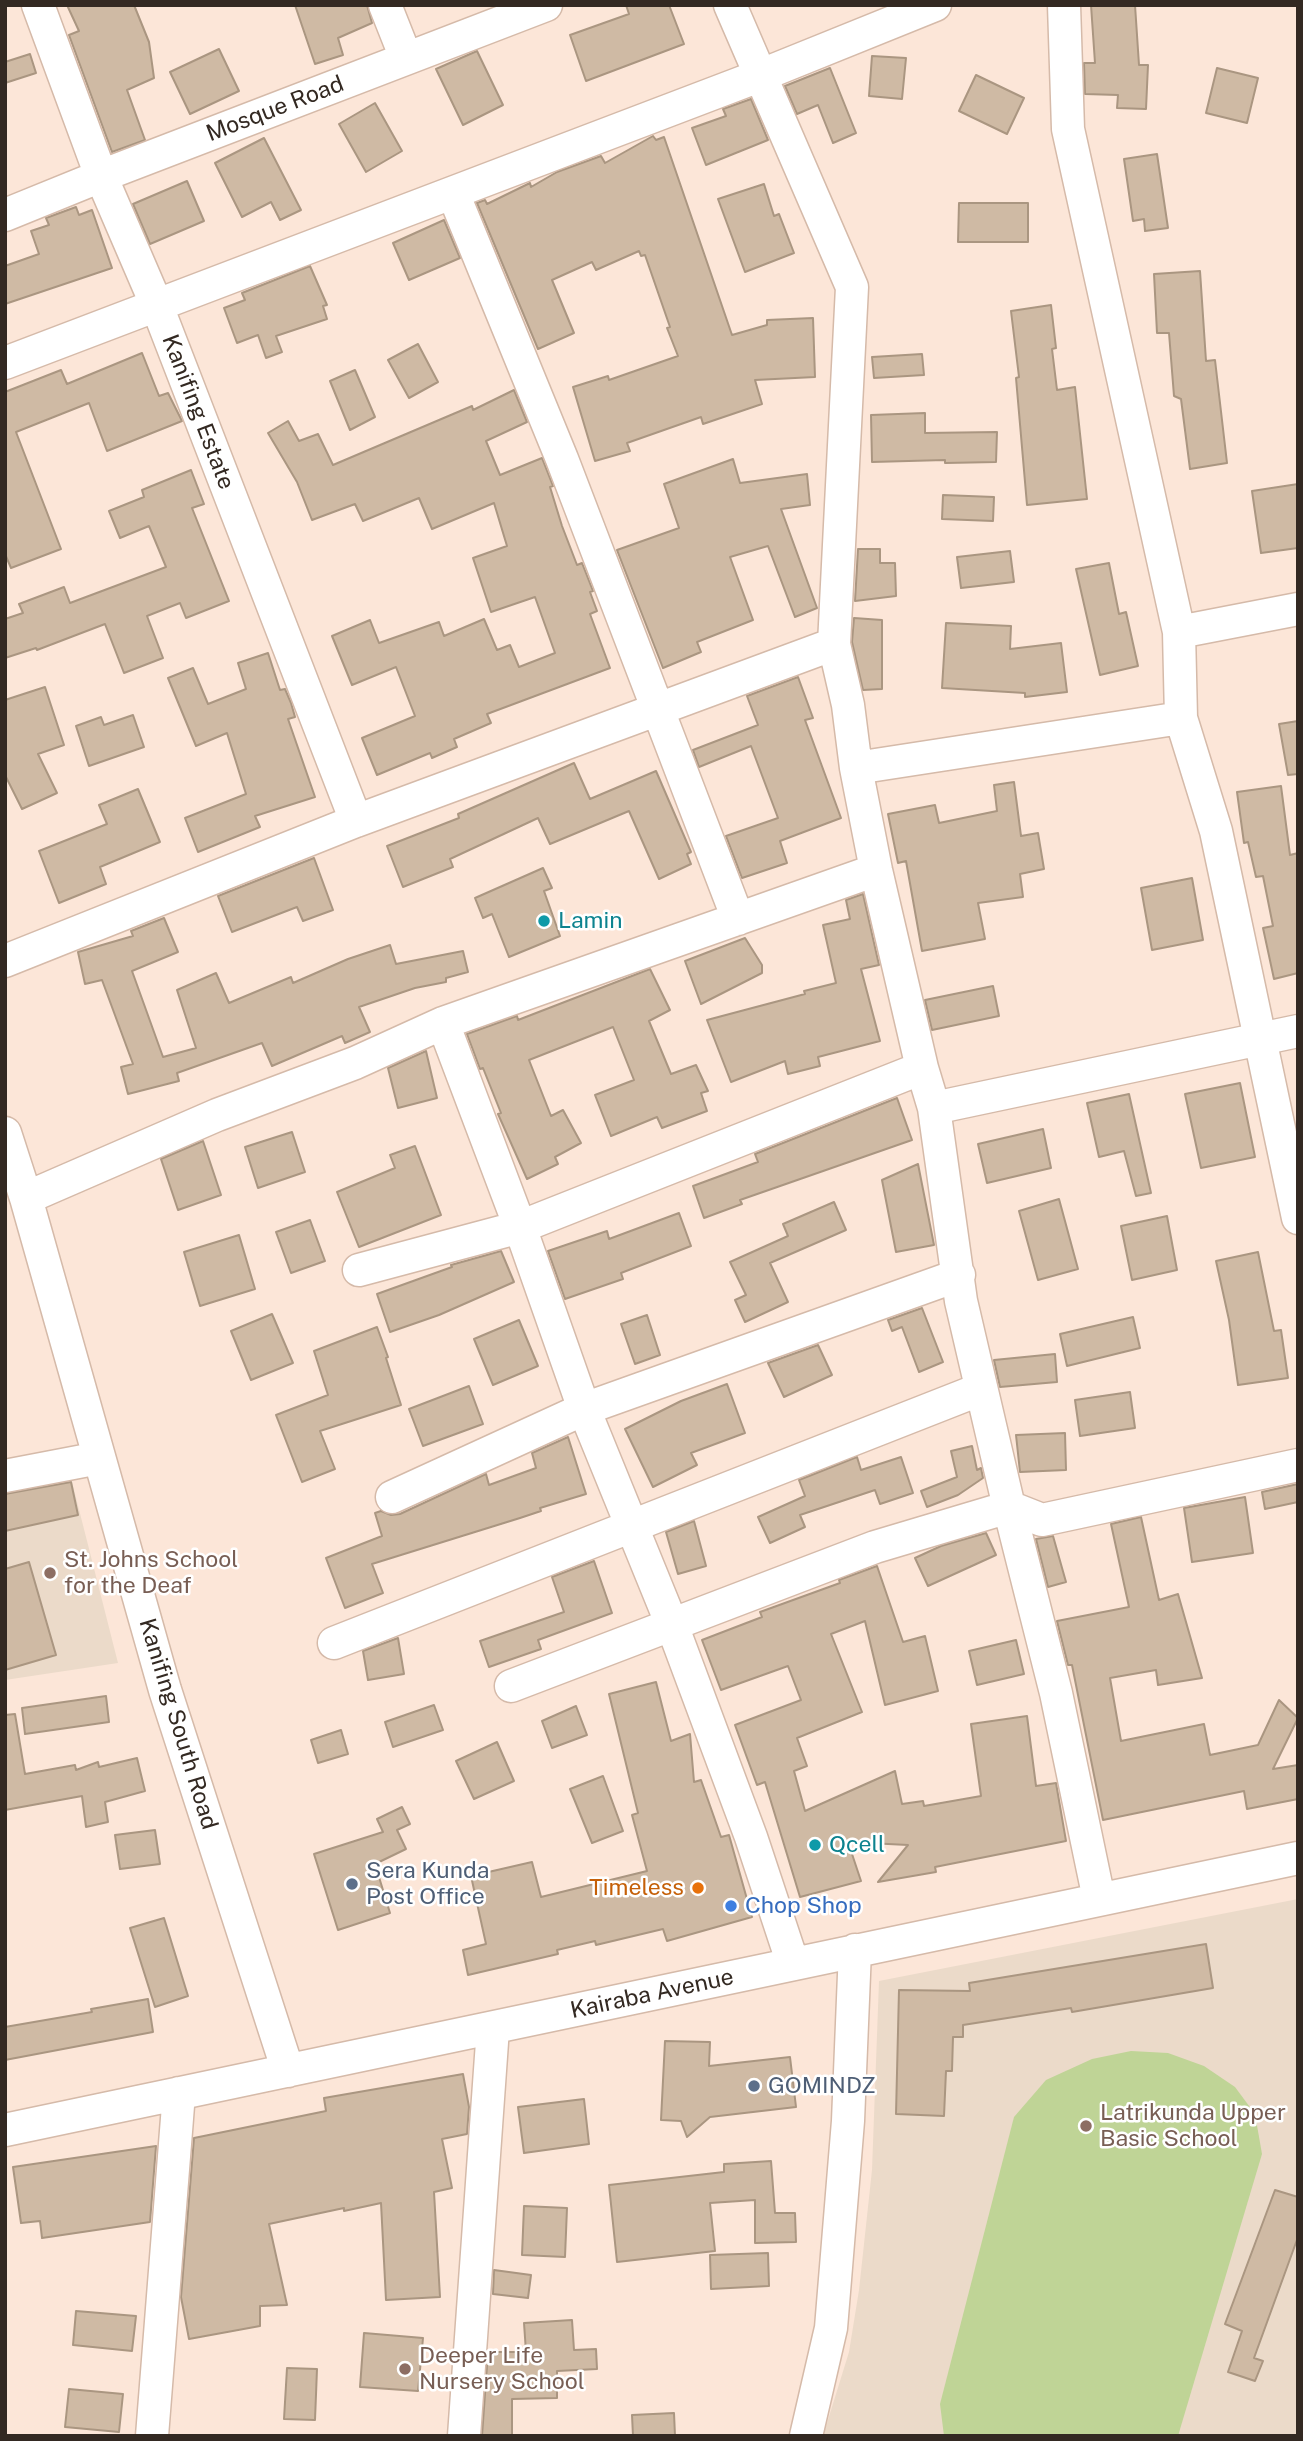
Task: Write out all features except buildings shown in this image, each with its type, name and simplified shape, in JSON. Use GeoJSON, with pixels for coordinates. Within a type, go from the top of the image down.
{"type":"FeatureCollection","features":[{"type":"Feature","properties":{"kind":"street","name":"Kanifing Estate"},"geometry":{"type":"LineString","coordinates":[[38,5],[101,176],[157,306],[356,821]]}},
{"type":"Feature","properties":{"kind":"street"},"geometry":{"type":"LineString","coordinates":[[385,5],[406,58]]}},
{"type":"Feature","properties":{"kind":"street","name":"Mosque Road"},"geometry":{"type":"LineString","coordinates":[[5,215],[547,5]]}},
{"type":"Feature","properties":{"kind":"street"},"geometry":{"type":"LineString","coordinates":[[730,5],[852,287],[834,644],[848,705],[856,768],[876,870],[922,1068],[934,1108],[961,1301],[1056,1693],[1099,1899]]}},
{"type":"Feature","properties":{"kind":"street"},"geometry":{"type":"LineString","coordinates":[[5,363],[759,76],[935,5]]}},
{"type":"Feature","properties":{"kind":"street"},"geometry":{"type":"LineString","coordinates":[[1063,5],[1068,129],[1179,632],[1181,718],[1216,831],[1298,1218]]}},
{"type":"Feature","properties":{"kind":"street"},"geometry":{"type":"LineString","coordinates":[[453,193],[562,459],[738,919]]}},
{"type":"Feature","properties":{"kind":"street"},"geometry":{"type":"LineString","coordinates":[[1179,632],[1298,609]]}},
{"type":"Feature","properties":{"kind":"street"},"geometry":{"type":"LineString","coordinates":[[5,961],[356,821],[834,644]]}},
{"type":"Feature","properties":{"kind":"street"},"geometry":{"type":"LineString","coordinates":[[856,768],[1181,718]]}},
{"type":"Feature","properties":{"kind":"street"},"geometry":{"type":"LineString","coordinates":[[26,1198],[217,1115],[355,1063],[443,1023],[876,870]]}},
{"type":"Feature","properties":{"kind":"street"},"geometry":{"type":"LineString","coordinates":[[443,1023],[520,1227],[584,1409],[672,1625],[751,1837],[793,1964]]}},
{"type":"Feature","properties":{"kind":"street"},"geometry":{"type":"LineString","coordinates":[[934,1108],[1298,1031]]}},
{"type":"Feature","properties":{"kind":"street"},"geometry":{"type":"LineString","coordinates":[[359,1270],[520,1227],[922,1068]]}},
{"type":"Feature","properties":{"kind":"street","name":"Kanifing South Road"},"geometry":{"type":"LineString","coordinates":[[5,1133],[26,1198],[165,1690],[288,2071]]}},
{"type":"Feature","properties":{"kind":"street"},"geometry":{"type":"LineString","coordinates":[[392,1497],[584,1409],[959,1275]]}},
{"type":"Feature","properties":{"kind":"street"},"geometry":{"type":"LineString","coordinates":[[334,1643],[981,1389]]}},
{"type":"Feature","properties":{"kind":"street"},"geometry":{"type":"LineString","coordinates":[[5,1476],[99,1458]]}},
{"type":"Feature","properties":{"kind":"street"},"geometry":{"type":"LineString","coordinates":[[511,1686],[875,1547],[1009,1507],[1042,1520],[1298,1465]]}},
{"type":"Feature","properties":{"kind":"street","name":"Kairaba Avenue"},"geometry":{"type":"LineString","coordinates":[[5,2130],[1298,1858]]}},
{"type":"Feature","properties":{"kind":"street"},"geometry":{"type":"LineString","coordinates":[[806,2436],[831,2328],[848,2121],[855,1950]]}},
{"type":"Feature","properties":{"kind":"street"},"geometry":{"type":"LineString","coordinates":[[464,2436],[493,2028]]}},
{"type":"Feature","properties":{"kind":"street"},"geometry":{"type":"LineString","coordinates":[[152,2436],[179,2093]]}},
{"type":"Feature","properties":{"kind":"shaded area","name":"St. Johns School for the Deaf"},"geometry":{"type":"Polygon","coordinates":[[[69,1470],[118,1663],[5,1680],[5,1483],[69,1470]]]}},
{"type":"Feature","properties":{"kind":"shaded area","name":"Latrikunda Upper Basic School"},"geometry":{"type":"Polygon","coordinates":[[[1298,1899],[1298,2436],[823,2436],[849,2352],[859,2290],[872,2170],[879,1981],[1298,1899]]]}},
{"type":"Feature","properties":{"kind":"green space"},"geometry":{"type":"Polygon","coordinates":[[[1131,2051],[1168,2053],[1204,2066],[1235,2087],[1255,2114],[1262,2154],[1178,2436],[944,2436],[940,2404],[1014,2117],[1046,2080],[1092,2059],[1131,2051]]]}},
{"type":"Feature","properties":{"kind":"place","name":"Lamin"},"geometry":{"type":"Point","coordinates":[544,921]}},
{"type":"Feature","properties":{"kind":"place","name":"St. Johns School for the Deaf"},"geometry":{"type":"Point","coordinates":[50,1573]}},
{"type":"Feature","properties":{"kind":"place","name":"Qcell"},"geometry":{"type":"Point","coordinates":[815,1845]}},
{"type":"Feature","properties":{"kind":"place","name":"Sera Kunda Post Office"},"geometry":{"type":"Point","coordinates":[352,1884]}},
{"type":"Feature","properties":{"kind":"place","name":"Timeless"},"geometry":{"type":"Point","coordinates":[698,1888]}},
{"type":"Feature","properties":{"kind":"place","name":"Chop Shop"},"geometry":{"type":"Point","coordinates":[731,1906]}},
{"type":"Feature","properties":{"kind":"place","name":"GOMINDZ"},"geometry":{"type":"Point","coordinates":[754,2086]}},
{"type":"Feature","properties":{"kind":"place","name":"Latrikunda Upper Basic School"},"geometry":{"type":"Point","coordinates":[1086,2126]}},
{"type":"Feature","properties":{"kind":"place","name":"Deeper Life Nursery School"},"geometry":{"type":"Point","coordinates":[405,2369]}}]}
